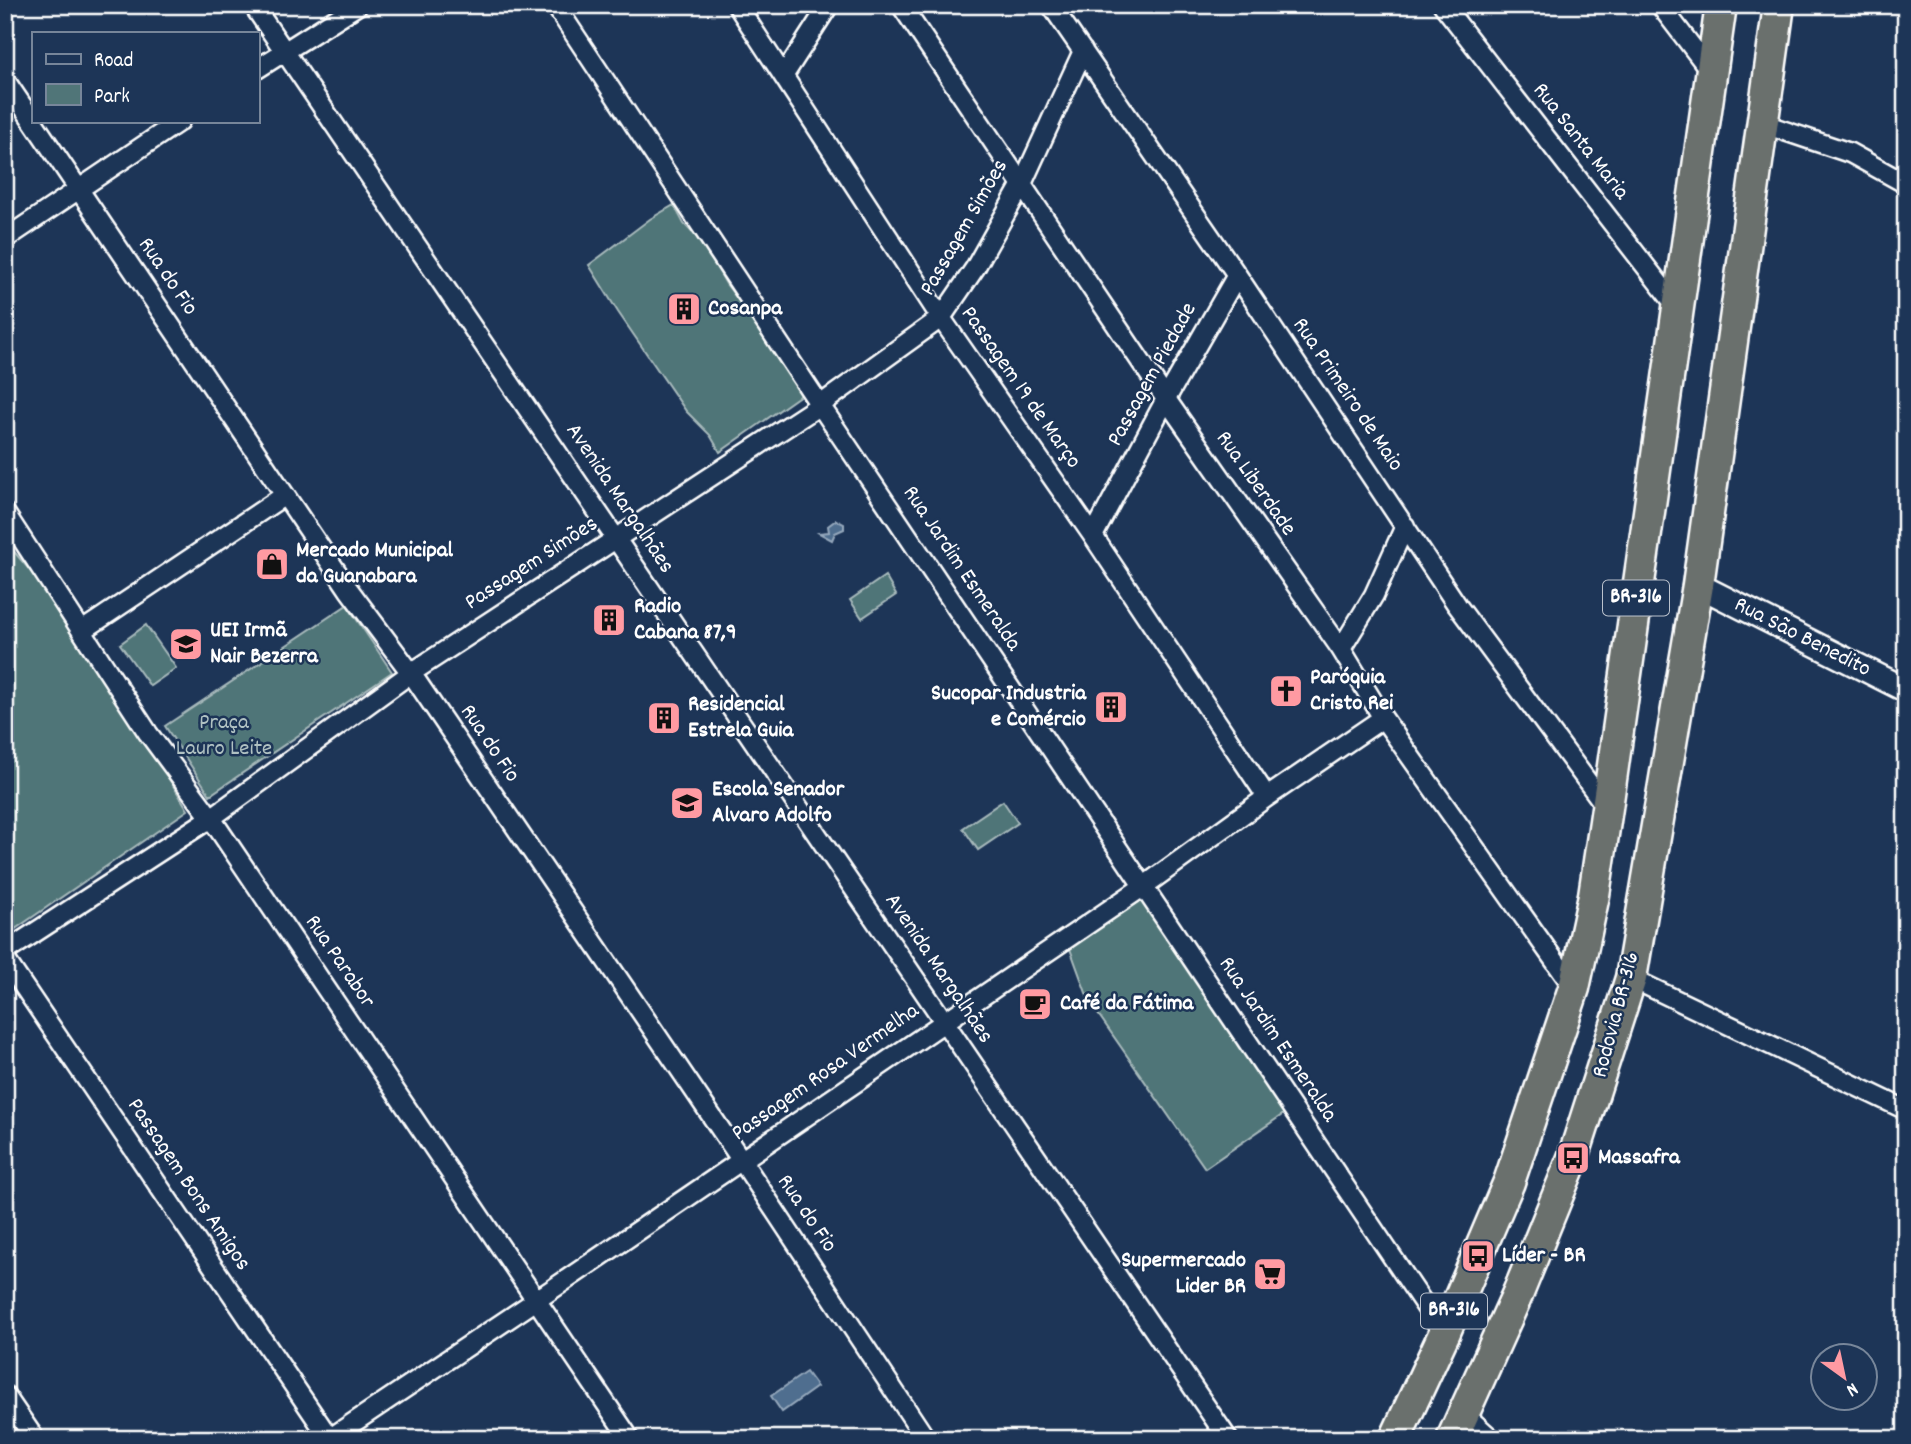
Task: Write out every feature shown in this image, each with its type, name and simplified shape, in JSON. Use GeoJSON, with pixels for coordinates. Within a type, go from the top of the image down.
{"type":"FeatureCollection","features":[{"type":"Feature","properties":{"kind":"highway","name":"BR-316"},"geometry":{"type":"LineString","coordinates":[[1395,1439],[1444,1334],[1509,1182],[1574,988],[1594,895],[1721,5]]}},
{"type":"Feature","properties":{"kind":"highway","name":"BR-316"},"geometry":{"type":"LineString","coordinates":[[1761,123],[1778,7]]}},
{"type":"Feature","properties":{"kind":"highway","name":"Rodovia BR-316"},"geometry":{"type":"LineString","coordinates":[[1458,1427],[1518,1293],[1573,1158],[1631,978],[1698,585],[1761,123]]}},
{"type":"Feature","properties":{"kind":"street","name":"Avenida Margalhães"},"geometry":{"type":"LineString","coordinates":[[253,5],[1228,1439]]}},
{"type":"Feature","properties":{"kind":"street"},"geometry":{"type":"LineString","coordinates":[[259,68],[358,5]]}},
{"type":"Feature","properties":{"kind":"street","name":"Rua Jardim Esmeralda"},"geometry":{"type":"LineString","coordinates":[[555,5],[820,405],[1444,1334]]}},
{"type":"Feature","properties":{"kind":"street","name":"Passagem 19 de Março"},"geometry":{"type":"LineString","coordinates":[[737,5],[942,318],[1093,536],[1267,797]]}},
{"type":"Feature","properties":{"kind":"street"},"geometry":{"type":"LineString","coordinates":[[784,75],[829,5]]}},
{"type":"Feature","properties":{"kind":"street","name":"Rua Liberdade"},"geometry":{"type":"LineString","coordinates":[[901,5],[1166,399],[1341,649],[1383,718],[1574,988]]}},
{"type":"Feature","properties":{"kind":"street","name":"Rua Primeiro de Maio"},"geometry":{"type":"LineString","coordinates":[[1051,5],[1237,275],[1457,605],[1607,808]]}},
{"type":"Feature","properties":{"kind":"street","name":"Rua Santa Maria"},"geometry":{"type":"LineString","coordinates":[[1443,5],[1678,308]]}},
{"type":"Feature","properties":{"kind":"street"},"geometry":{"type":"LineString","coordinates":[[1660,5],[1712,74]]}},
{"type":"Feature","properties":{"kind":"street","name":"Passagem Simões"},"geometry":{"type":"LineString","coordinates":[[5,952],[211,818],[411,673],[820,405],[942,318],[975,268],[1021,186],[1083,51]]}},
{"type":"Feature","properties":{"kind":"street","name":"Rua do Fio"},"geometry":{"type":"LineString","coordinates":[[5,80],[32,120]]}},
{"type":"Feature","properties":{"kind":"street","name":"Rua do Fio"},"geometry":{"type":"LineString","coordinates":[[33,122],[349,590],[411,673],[742,1161],[926,1439]]}},
{"type":"Feature","properties":{"kind":"street"},"geometry":{"type":"LineString","coordinates":[[5,239],[178,122]]}},
{"type":"Feature","properties":{"kind":"street"},"geometry":{"type":"LineString","coordinates":[[1761,123],[1850,153],[1906,184]]}},
{"type":"Feature","properties":{"kind":"street","name":"Passagem Piedade"},"geometry":{"type":"LineString","coordinates":[[1093,536],[1166,399],[1237,275]]}},
{"type":"Feature","properties":{"kind":"street"},"geometry":{"type":"LineString","coordinates":[[82,631],[285,495]]}},
{"type":"Feature","properties":{"kind":"street","name":"Rua Parabor"},"geometry":{"type":"LineString","coordinates":[[5,513],[148,733],[211,818],[631,1439]]}},
{"type":"Feature","properties":{"kind":"street"},"geometry":{"type":"LineString","coordinates":[[1341,649],[1374,595],[1405,526]]}},
{"type":"Feature","properties":{"kind":"street","name":"Rua São Benedito"},"geometry":{"type":"LineString","coordinates":[[1698,585],[1906,690]]}},
{"type":"Feature","properties":{"kind":"street","name":"Passagem Rosa Vermelha"},"geometry":{"type":"LineString","coordinates":[[329,1439],[742,1161],[1144,886],[1383,718]]}},
{"type":"Feature","properties":{"kind":"street","name":"Passagem Bons Amigos"},"geometry":{"type":"LineString","coordinates":[[5,959],[329,1439]]}},
{"type":"Feature","properties":{"kind":"street"},"geometry":{"type":"LineString","coordinates":[[1631,978],[1906,1110]]}},
{"type":"Feature","properties":{"kind":"street"},"geometry":{"type":"LineString","coordinates":[[5,1395],[35,1439]]}},
{"type":"Feature","properties":{"kind":"street"},"geometry":{"type":"LineString","coordinates":[[1458,1427],[1492,1439]]}},
{"type":"Feature","properties":{"kind":"green space"},"geometry":{"type":"Polygon","coordinates":[[[674,205],[684,224],[704,245],[726,284],[808,390],[720,452],[710,435],[686,411],[589,265],[650,219],[674,205]]]}},
{"type":"Feature","properties":{"kind":"green space"},"geometry":{"type":"Polygon","coordinates":[[[5,541],[73,621],[188,810],[5,936],[5,541]]]}},
{"type":"Feature","properties":{"kind":"green space"},"geometry":{"type":"Polygon","coordinates":[[[885,576],[896,595],[862,618],[850,600],[885,576]]]}},
{"type":"Feature","properties":{"kind":"green space","name":"Praça Lauro Leite"},"geometry":{"type":"Polygon","coordinates":[[[347,605],[392,672],[210,795],[165,726],[347,605]]]}},
{"type":"Feature","properties":{"kind":"green space"},"geometry":{"type":"Polygon","coordinates":[[[146,625],[176,668],[150,686],[120,644],[146,625]]]}},
{"type":"Feature","properties":{"kind":"green space"},"geometry":{"type":"Polygon","coordinates":[[[1003,801],[1018,823],[978,850],[963,828],[1003,801]]]}},
{"type":"Feature","properties":{"kind":"green space"},"geometry":{"type":"Polygon","coordinates":[[[1141,896],[1285,1113],[1205,1168],[1089,1001],[1069,946],[1141,896]]]}},
{"type":"Feature","properties":{"kind":"water"},"geometry":{"type":"Polygon","coordinates":[[[836,520],[844,524],[844,529],[835,533],[832,540],[819,533],[829,532],[828,526],[836,520]]]}},
{"type":"Feature","properties":{"kind":"water"},"geometry":{"type":"Polygon","coordinates":[[[806,1372],[817,1387],[782,1412],[771,1396],[806,1372]]]}},
{"type":"Feature","properties":{"kind":"place","name":"Cosanpa"},"geometry":{"type":"Point","coordinates":[684,309]}},
{"type":"Feature","properties":{"kind":"place","name":"Mercado Municipal da Guanabara"},"geometry":{"type":"Point","coordinates":[272,564]}},
{"type":"Feature","properties":{"kind":"place","name":"Radio Cabana 87,9"},"geometry":{"type":"Point","coordinates":[609,620]}},
{"type":"Feature","properties":{"kind":"place","name":"UEI Irmã Nair Bezerra"},"geometry":{"type":"Point","coordinates":[186,644]}},
{"type":"Feature","properties":{"kind":"place","name":"Paróquia Cristo Rei"},"geometry":{"type":"Point","coordinates":[1286,691]}},
{"type":"Feature","properties":{"kind":"place","name":"Sucopar Industria e Comércio"},"geometry":{"type":"Point","coordinates":[1111,707]}},
{"type":"Feature","properties":{"kind":"place","name":"Residencial Estrela Guia"},"geometry":{"type":"Point","coordinates":[664,718]}},
{"type":"Feature","properties":{"kind":"place","name":"Escola Senador Alvaro Adolfo"},"geometry":{"type":"Point","coordinates":[687,803]}},
{"type":"Feature","properties":{"kind":"place","name":"Café da Fátima"},"geometry":{"type":"Point","coordinates":[1035,1004]}},
{"type":"Feature","properties":{"kind":"place","name":"Massafra"},"geometry":{"type":"Point","coordinates":[1573,1158]}},
{"type":"Feature","properties":{"kind":"place","name":"Líder - BR"},"geometry":{"type":"Point","coordinates":[1478,1256]}},
{"type":"Feature","properties":{"kind":"place","name":"Supermercado Lider BR"},"geometry":{"type":"Point","coordinates":[1270,1274]}}]}
